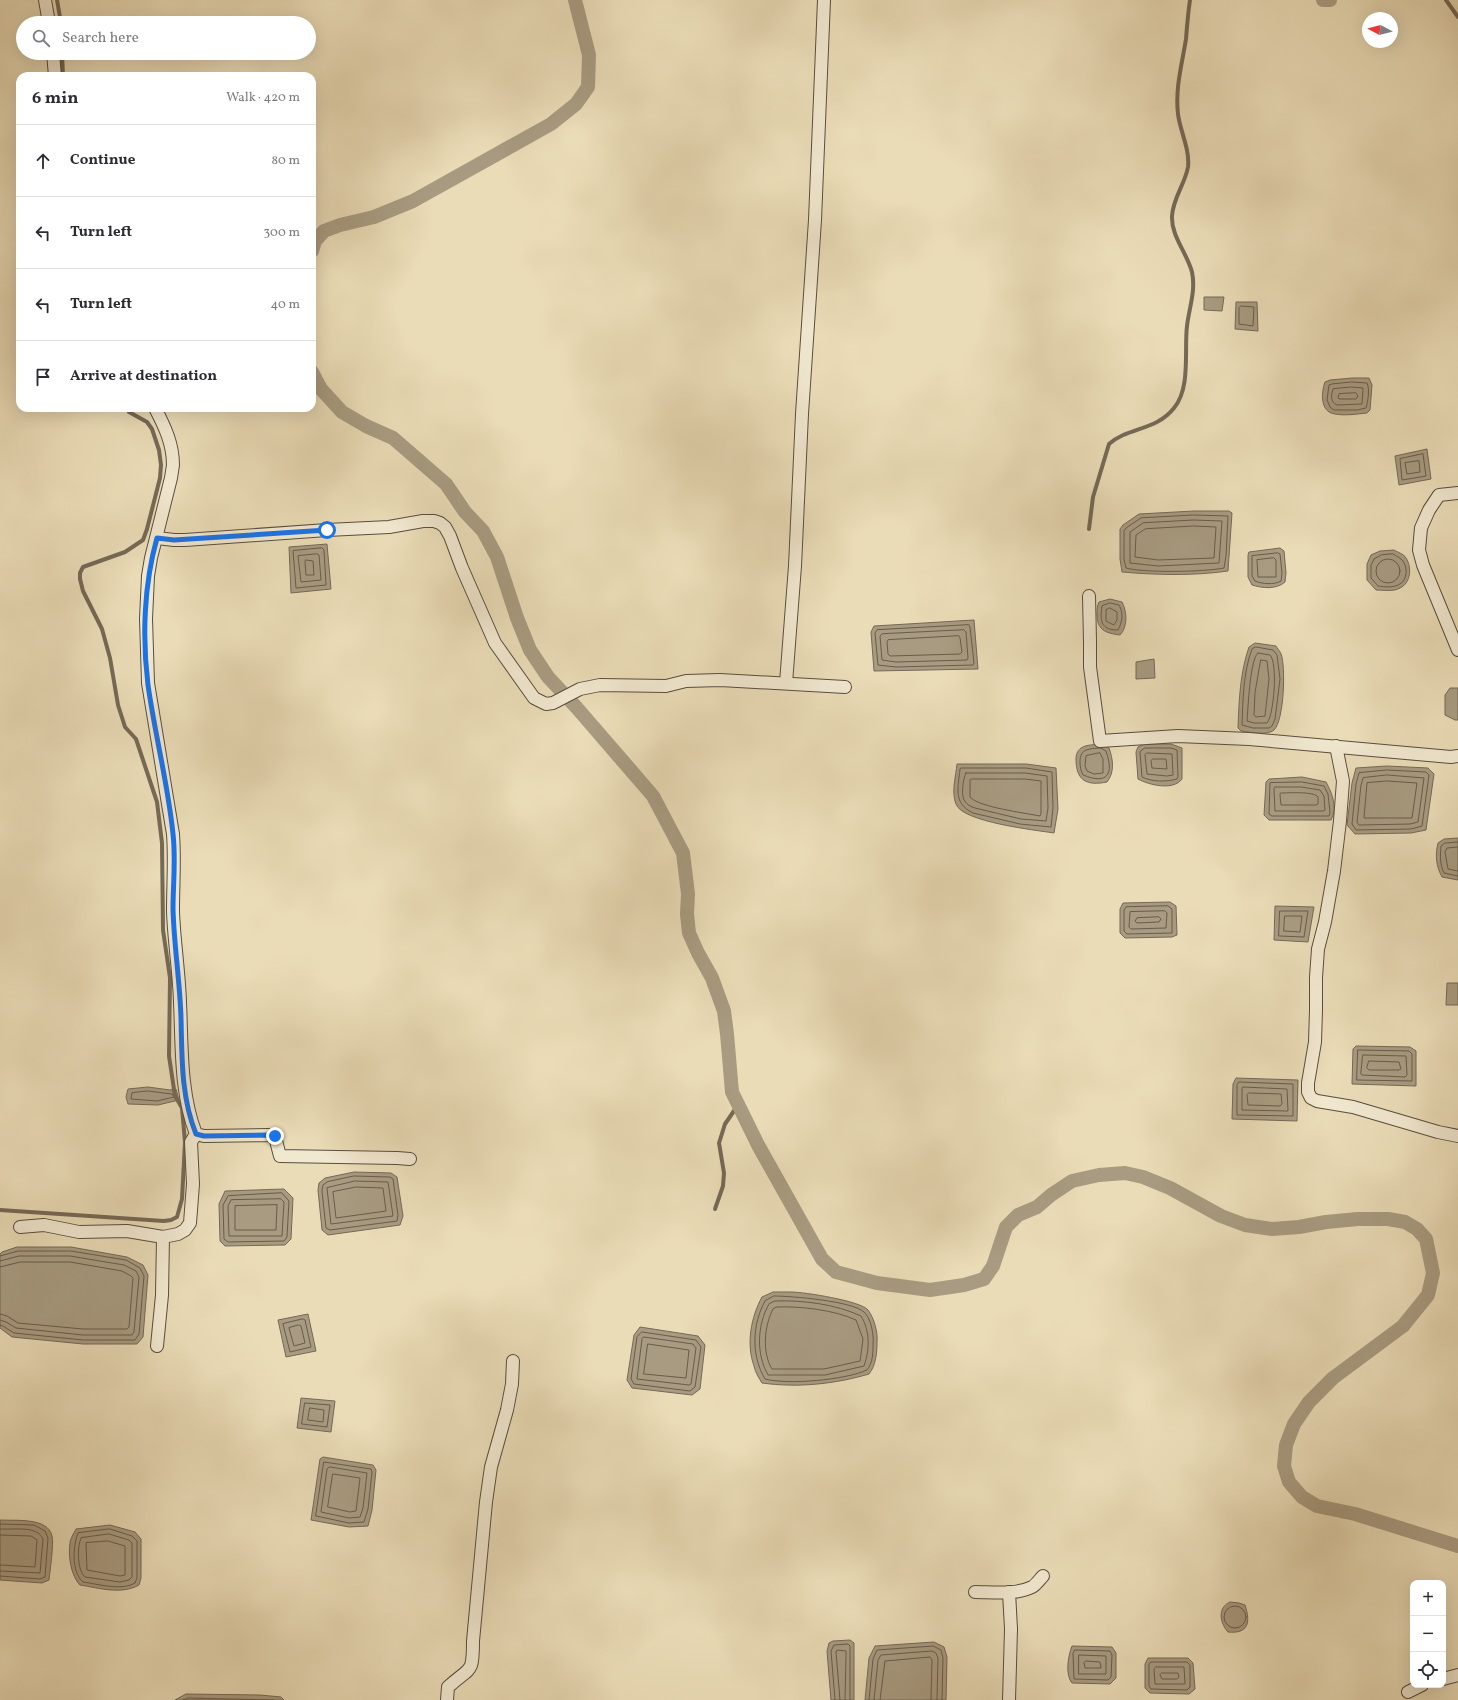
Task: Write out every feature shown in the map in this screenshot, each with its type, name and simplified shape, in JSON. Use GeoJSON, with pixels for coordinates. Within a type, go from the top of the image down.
{"type":"FeatureCollection","features":[{"type":"Feature","properties":{"kind":"street"},"geometry":{"type":"LineString","coordinates":[[45,0],[48,16]]}},
{"type":"Feature","properties":{"kind":"street"},"geometry":{"type":"LineString","coordinates":[[786,683],[795,566],[802,414],[815,220],[824,0]]}},
{"type":"Feature","properties":{"kind":"street"},"geometry":{"type":"LineString","coordinates":[[54,60],[55,72]]}},
{"type":"Feature","properties":{"kind":"street"},"geometry":{"type":"LineString","coordinates":[[157,412],[170,440],[173,452],[171,478],[148,576],[146,619],[148,683],[173,834],[173,909],[180,990],[182,1054],[186,1096],[191,1122],[196,1134]]}},
{"type":"Feature","properties":{"kind":"street"},"geometry":{"type":"LineString","coordinates":[[1458,493],[1439,495],[1429,510],[1421,528],[1419,550],[1423,565],[1458,650]]}},
{"type":"Feature","properties":{"kind":"street"},"geometry":{"type":"LineString","coordinates":[[157,538],[185,540],[389,527],[423,521],[434,521],[445,527],[450,536],[467,580],[495,643],[534,698],[546,704],[553,703],[580,689],[600,685],[666,686],[686,681],[720,680],[786,683],[845,688]]}},
{"type":"Feature","properties":{"kind":"street"},"geometry":{"type":"LineString","coordinates":[[1088,596],[1090,667],[1100,740],[1178,736],[1249,739],[1450,757],[1458,756]]}},
{"type":"Feature","properties":{"kind":"street"},"geometry":{"type":"LineString","coordinates":[[1336,746],[1343,781],[1340,821],[1326,922],[1318,949],[1314,1042],[1308,1092],[1311,1098],[1317,1101],[1353,1107],[1438,1132],[1458,1136]]}},
{"type":"Feature","properties":{"kind":"street"},"geometry":{"type":"LineString","coordinates":[[196,1134],[204,1136],[275,1136],[280,1156],[410,1159]]}},
{"type":"Feature","properties":{"kind":"street"},"geometry":{"type":"LineString","coordinates":[[20,1227],[44,1225],[79,1232],[127,1231],[162,1237],[178,1234],[185,1230],[190,1223],[193,1184],[191,1142],[196,1134]]}},
{"type":"Feature","properties":{"kind":"street"},"geometry":{"type":"LineString","coordinates":[[157,1346],[162,1295],[162,1237]]}},
{"type":"Feature","properties":{"kind":"street"},"geometry":{"type":"LineString","coordinates":[[447,1700],[448,1687],[463,1676],[473,1662],[473,1641],[486,1502],[492,1467],[507,1410],[512,1384],[513,1361]]}},
{"type":"Feature","properties":{"kind":"street"},"geometry":{"type":"LineString","coordinates":[[975,1592],[1009,1592],[1032,1587],[1043,1576]]}},
{"type":"Feature","properties":{"kind":"street"},"geometry":{"type":"LineString","coordinates":[[1009,1592],[1011,1629],[1009,1700]]}},
{"type":"Feature","properties":{"kind":"street"},"geometry":{"type":"LineString","coordinates":[[1446,1678],[1458,1676]]}},
{"type":"Feature","properties":{"kind":"street"},"geometry":{"type":"LineString","coordinates":[[1408,1692],[1416,1688]]}},
{"type":"Feature","properties":{"kind":"water"},"geometry":{"type":"Polygon","coordinates":[[[1204,297],[1224,297],[1222,311],[1204,310],[1204,297]]]}},
{"type":"Feature","properties":{"kind":"water"},"geometry":{"type":"Polygon","coordinates":[[[1236,302],[1257,302],[1258,331],[1235,329],[1236,302]]]}},
{"type":"Feature","properties":{"kind":"water"},"geometry":{"type":"Polygon","coordinates":[[[1369,378],[1372,385],[1370,410],[1367,413],[1351,415],[1330,413],[1324,406],[1322,396],[1325,382],[1330,380],[1369,378]]]}},
{"type":"Feature","properties":{"kind":"water"},"geometry":{"type":"Polygon","coordinates":[[[1427,449],[1431,479],[1399,485],[1395,456],[1427,449]]]}},
{"type":"Feature","properties":{"kind":"water"},"geometry":{"type":"Polygon","coordinates":[[[1229,511],[1232,513],[1228,571],[1202,574],[1148,574],[1122,572],[1120,559],[1120,529],[1123,525],[1139,514],[1229,511]]]}},
{"type":"Feature","properties":{"kind":"water"},"geometry":{"type":"Polygon","coordinates":[[[327,544],[331,589],[291,593],[289,547],[327,544]]]}},
{"type":"Feature","properties":{"kind":"water"},"geometry":{"type":"Polygon","coordinates":[[[1280,548],[1284,551],[1286,573],[1285,582],[1281,585],[1273,587],[1260,587],[1252,585],[1248,577],[1249,552],[1280,548]]]}},
{"type":"Feature","properties":{"kind":"water"},"geometry":{"type":"Polygon","coordinates":[[[1394,550],[1404,555],[1408,562],[1410,570],[1408,579],[1404,586],[1397,589],[1376,590],[1367,580],[1367,564],[1371,555],[1380,551],[1394,550]]]}},
{"type":"Feature","properties":{"kind":"water"},"geometry":{"type":"Polygon","coordinates":[[[1110,599],[1122,602],[1125,610],[1126,619],[1123,632],[1120,635],[1106,632],[1098,624],[1097,606],[1099,602],[1110,599]]]}},
{"type":"Feature","properties":{"kind":"water"},"geometry":{"type":"Polygon","coordinates":[[[974,620],[978,669],[874,671],[871,632],[874,626],[974,620]]]}},
{"type":"Feature","properties":{"kind":"water"},"geometry":{"type":"Polygon","coordinates":[[[1255,643],[1276,646],[1281,653],[1283,660],[1284,681],[1280,716],[1274,730],[1267,733],[1241,731],[1238,728],[1242,677],[1246,657],[1249,647],[1255,643]]]}},
{"type":"Feature","properties":{"kind":"water"},"geometry":{"type":"Polygon","coordinates":[[[1154,659],[1155,678],[1136,679],[1136,662],[1154,659]]]}},
{"type":"Feature","properties":{"kind":"water"},"geometry":{"type":"Polygon","coordinates":[[[1450,688],[1458,688],[1458,720],[1445,715],[1445,695],[1450,688]]]}},
{"type":"Feature","properties":{"kind":"water"},"geometry":{"type":"Polygon","coordinates":[[[1102,744],[1109,748],[1110,752],[1112,770],[1110,778],[1107,782],[1088,782],[1081,777],[1078,772],[1076,759],[1077,753],[1083,747],[1102,744]]]}},
{"type":"Feature","properties":{"kind":"water"},"geometry":{"type":"Polygon","coordinates":[[[1144,744],[1171,744],[1182,748],[1182,779],[1178,783],[1161,786],[1138,779],[1136,752],[1138,747],[1144,744]]]}},
{"type":"Feature","properties":{"kind":"water"},"geometry":{"type":"Polygon","coordinates":[[[957,764],[1026,764],[1056,768],[1058,809],[1054,833],[1000,824],[971,816],[961,810],[956,804],[954,794],[957,764]]]}},
{"type":"Feature","properties":{"kind":"water"},"geometry":{"type":"Polygon","coordinates":[[[1387,766],[1428,768],[1434,774],[1426,830],[1411,833],[1355,834],[1347,825],[1352,783],[1356,768],[1387,766]]]}},
{"type":"Feature","properties":{"kind":"water"},"geometry":{"type":"Polygon","coordinates":[[[1302,777],[1326,782],[1332,796],[1334,806],[1331,820],[1269,820],[1264,815],[1266,782],[1269,779],[1302,777]]]}},
{"type":"Feature","properties":{"kind":"water"},"geometry":{"type":"Polygon","coordinates":[[[1458,838],[1458,880],[1442,877],[1438,869],[1438,843],[1444,839],[1458,838]]]}},
{"type":"Feature","properties":{"kind":"water"},"geometry":{"type":"Polygon","coordinates":[[[1170,902],[1176,906],[1177,935],[1172,937],[1125,938],[1120,933],[1120,909],[1123,903],[1170,902]]]}},
{"type":"Feature","properties":{"kind":"water"},"geometry":{"type":"Polygon","coordinates":[[[1275,906],[1314,907],[1308,942],[1274,940],[1275,906]]]}},
{"type":"Feature","properties":{"kind":"water"},"geometry":{"type":"Polygon","coordinates":[[[1447,983],[1458,983],[1458,1005],[1446,1005],[1447,983]]]}},
{"type":"Feature","properties":{"kind":"water"},"geometry":{"type":"Polygon","coordinates":[[[1356,1046],[1410,1047],[1416,1051],[1416,1086],[1352,1084],[1353,1049],[1356,1046]]]}},
{"type":"Feature","properties":{"kind":"water"},"geometry":{"type":"Polygon","coordinates":[[[1236,1078],[1298,1080],[1297,1121],[1232,1119],[1233,1084],[1236,1078]]]}},
{"type":"Feature","properties":{"kind":"water"},"geometry":{"type":"Polygon","coordinates":[[[148,1087],[170,1090],[176,1089],[179,1100],[158,1105],[128,1104],[126,1097],[128,1089],[148,1087]]]}},
{"type":"Feature","properties":{"kind":"water"},"geometry":{"type":"Polygon","coordinates":[[[354,1172],[391,1173],[397,1177],[403,1216],[400,1225],[328,1235],[322,1230],[318,1190],[319,1183],[325,1178],[354,1172]]]}},
{"type":"Feature","properties":{"kind":"water"},"geometry":{"type":"Polygon","coordinates":[[[284,1189],[293,1198],[291,1239],[285,1245],[225,1246],[220,1241],[219,1204],[225,1191],[284,1189]]]}},
{"type":"Feature","properties":{"kind":"water"},"geometry":{"type":"Polygon","coordinates":[[[17,1247],[71,1247],[127,1257],[143,1265],[148,1275],[143,1337],[137,1344],[83,1344],[12,1337],[0,1328],[0,1254],[17,1247]]]}},
{"type":"Feature","properties":{"kind":"water"},"geometry":{"type":"Polygon","coordinates":[[[773,1292],[798,1292],[819,1295],[855,1303],[868,1310],[874,1321],[877,1338],[876,1359],[869,1374],[830,1383],[789,1385],[762,1383],[755,1370],[750,1349],[751,1331],[755,1313],[762,1297],[773,1292]]]}},
{"type":"Feature","properties":{"kind":"water"},"geometry":{"type":"Polygon","coordinates":[[[308,1314],[316,1351],[286,1357],[278,1320],[308,1314]]]}},
{"type":"Feature","properties":{"kind":"water"},"geometry":{"type":"Polygon","coordinates":[[[640,1327],[698,1336],[705,1345],[700,1389],[692,1395],[632,1388],[627,1380],[634,1335],[640,1327]]]}},
{"type":"Feature","properties":{"kind":"water"},"geometry":{"type":"Polygon","coordinates":[[[301,1398],[335,1401],[331,1432],[297,1428],[301,1398]]]}},
{"type":"Feature","properties":{"kind":"water"},"geometry":{"type":"Polygon","coordinates":[[[323,1457],[373,1465],[376,1470],[372,1510],[368,1526],[349,1527],[311,1520],[320,1459],[323,1457]]]}},
{"type":"Feature","properties":{"kind":"water"},"geometry":{"type":"Polygon","coordinates":[[[0,1520],[30,1521],[38,1523],[49,1530],[52,1536],[53,1545],[49,1580],[42,1583],[0,1580],[0,1520]]]}},
{"type":"Feature","properties":{"kind":"water"},"geometry":{"type":"Polygon","coordinates":[[[110,1525],[135,1532],[141,1539],[141,1578],[139,1585],[125,1590],[110,1590],[80,1585],[72,1571],[70,1560],[69,1548],[72,1536],[76,1529],[110,1525]]]}},
{"type":"Feature","properties":{"kind":"water"},"geometry":{"type":"Polygon","coordinates":[[[1230,1602],[1245,1605],[1248,1622],[1244,1629],[1240,1631],[1228,1632],[1223,1624],[1221,1616],[1223,1608],[1230,1602]]]}},
{"type":"Feature","properties":{"kind":"water"},"geometry":{"type":"Polygon","coordinates":[[[850,1640],[854,1643],[854,1700],[831,1700],[827,1651],[829,1643],[833,1641],[850,1640]]]}},
{"type":"Feature","properties":{"kind":"water"},"geometry":{"type":"Polygon","coordinates":[[[934,1642],[944,1647],[947,1657],[946,1700],[865,1700],[869,1658],[875,1646],[934,1642]]]}},
{"type":"Feature","properties":{"kind":"water"},"geometry":{"type":"Polygon","coordinates":[[[1072,1646],[1112,1647],[1116,1653],[1116,1678],[1110,1684],[1072,1683],[1068,1675],[1068,1660],[1072,1646]]]}},
{"type":"Feature","properties":{"kind":"water"},"geometry":{"type":"Polygon","coordinates":[[[1148,1658],[1188,1658],[1193,1663],[1195,1689],[1189,1694],[1150,1693],[1145,1688],[1145,1664],[1148,1658]]]}},
{"type":"Feature","properties":{"kind":"water"},"geometry":{"type":"Polygon","coordinates":[[[186,1694],[260,1695],[281,1697],[284,1700],[175,1700],[186,1694]]]}},
{"type":"Feature","properties":{"kind":"waterway"},"geometry":{"type":"LineString","coordinates":[[57,0],[60,16]]}},
{"type":"Feature","properties":{"kind":"waterway"},"geometry":{"type":"LineString","coordinates":[[316,240],[324,231],[340,225],[374,217],[413,201],[551,124],[576,104],[588,87],[589,55],[575,0]]}},
{"type":"Feature","properties":{"kind":"waterway"},"geometry":{"type":"LineString","coordinates":[[1089,529],[1093,497],[1109,444],[1125,434],[1151,425],[1167,415],[1179,400],[1185,380],[1186,336],[1193,293],[1193,279],[1190,265],[1174,231],[1172,216],[1174,203],[1188,167],[1188,154],[1179,120],[1177,95],[1186,39],[1190,0]]}},
{"type":"Feature","properties":{"kind":"waterway"},"geometry":{"type":"LineString","coordinates":[[1323,0],[1330,0]]}},
{"type":"Feature","properties":{"kind":"waterway"},"geometry":{"type":"LineString","coordinates":[[1446,0],[1458,17]]}},
{"type":"Feature","properties":{"kind":"waterway"},"geometry":{"type":"LineString","coordinates":[[62,60],[63,72]]}},
{"type":"Feature","properties":{"kind":"waterway"},"geometry":{"type":"LineString","coordinates":[[316,380],[321,389],[342,412],[366,426],[393,438],[446,484],[465,512],[483,531],[497,557],[517,618],[530,650],[548,677],[577,708],[653,796],[683,853],[688,894],[687,914],[689,933],[712,978],[724,1011],[732,1092],[758,1145],[822,1259],[836,1272],[877,1283],[930,1290],[964,1285],[984,1279],[993,1266],[1006,1227],[1018,1215],[1037,1207],[1051,1195],[1072,1181],[1099,1175],[1125,1173],[1143,1177],[1170,1188],[1221,1216],[1245,1225],[1272,1229],[1358,1219],[1388,1219],[1405,1222],[1417,1229],[1426,1239],[1433,1273],[1428,1295],[1403,1326],[1333,1378],[1309,1402],[1294,1424],[1286,1445],[1284,1466],[1289,1482],[1302,1497],[1317,1506],[1355,1514],[1458,1546]]}},
{"type":"Feature","properties":{"kind":"waterway"},"geometry":{"type":"LineString","coordinates":[[0,1210],[164,1221],[177,1217],[182,1199],[185,1142],[182,1108],[175,1096],[169,1056],[170,978],[163,930],[162,843],[157,802],[136,739],[125,727],[118,705],[110,658],[102,629],[83,591],[80,579],[80,573],[83,567],[125,552],[143,540],[147,529],[160,478],[161,465],[159,450],[152,429],[147,422],[129,412]]}},
{"type":"Feature","properties":{"kind":"waterway"},"geometry":{"type":"LineString","coordinates":[[715,1209],[723,1186],[724,1173],[719,1143],[725,1124],[738,1105]]}},
{"type":"Feature","properties":{"kind":"route"},"geometry":{"type":"LineString","coordinates":[[275,1136],[204,1136],[196,1134],[191,1122],[186,1096],[182,1054],[180,990],[175,943],[173,909],[173,834],[148,683],[146,619],[148,576],[151,558],[157,538],[174,540],[327,530]]}}]}
